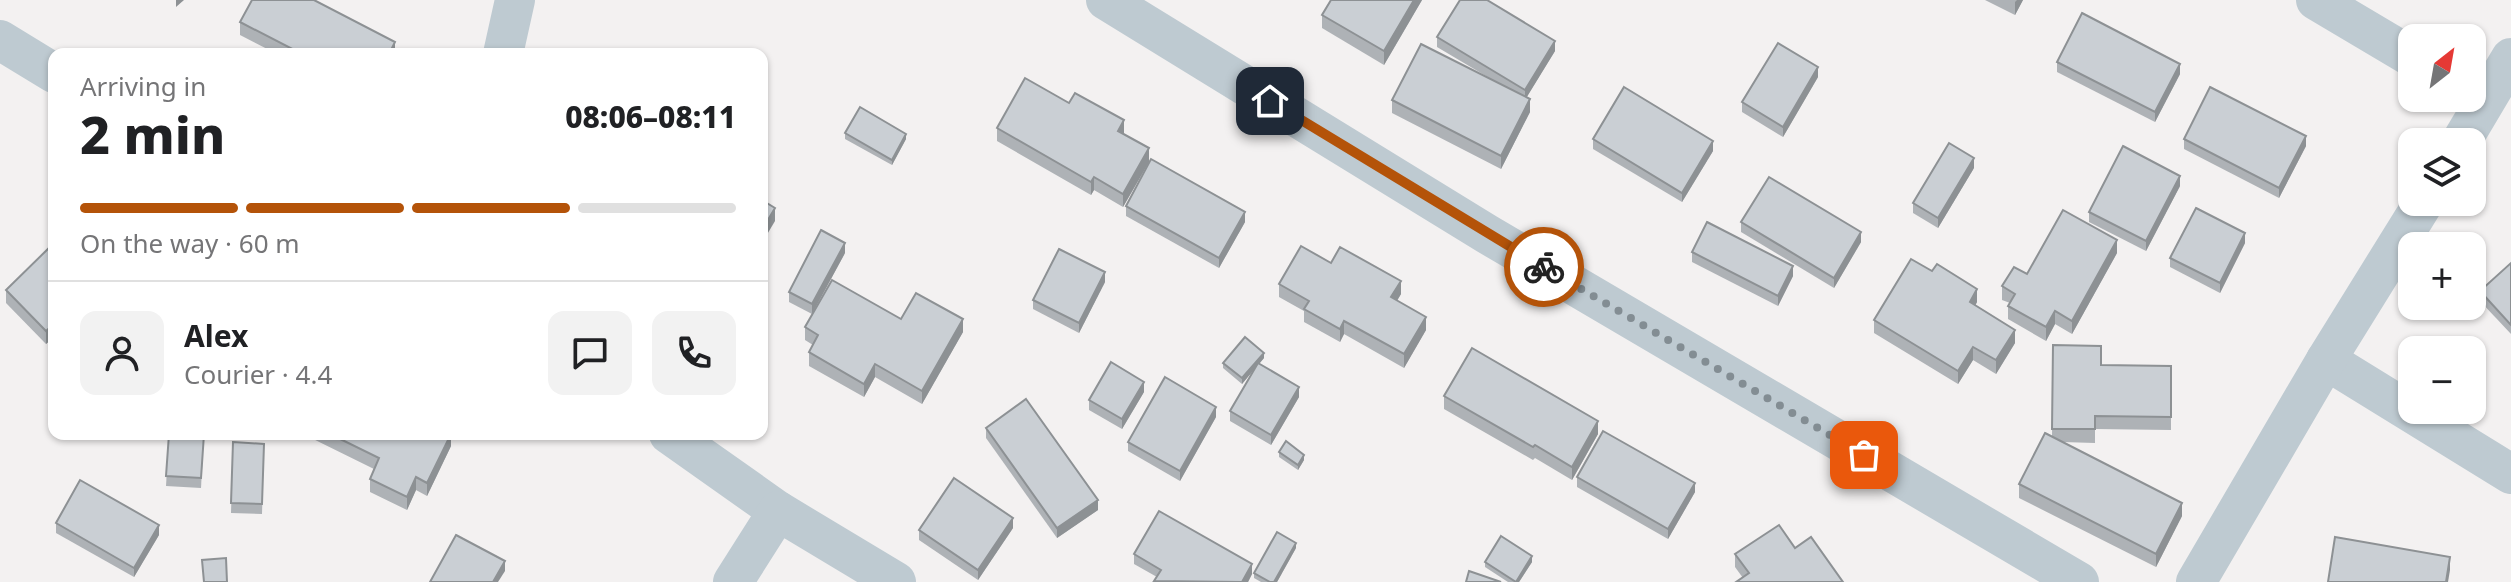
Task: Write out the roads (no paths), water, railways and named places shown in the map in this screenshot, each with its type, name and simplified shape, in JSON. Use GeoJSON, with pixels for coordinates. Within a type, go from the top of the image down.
{"type":"FeatureCollection","features":[{"type":"Feature","properties":{"kind":"street"},"geometry":{"type":"LineString","coordinates":[[505,48],[515,0]]}},
{"type":"Feature","properties":{"kind":"street"},"geometry":{"type":"LineString","coordinates":[[1106,0],[1487,234],[2079,582]]}},
{"type":"Feature","properties":{"kind":"street"},"geometry":{"type":"LineString","coordinates":[[2316,0],[2398,49]]}},
{"type":"Feature","properties":{"kind":"street"},"geometry":{"type":"LineString","coordinates":[[0,40],[48,69]]}},
{"type":"Feature","properties":{"kind":"street"},"geometry":{"type":"LineString","coordinates":[[2486,88],[2511,58]]}},
{"type":"Feature","properties":{"kind":"street"},"geometry":{"type":"LineString","coordinates":[[2196,582],[2326,360],[2415,216]]}},
{"type":"Feature","properties":{"kind":"street"},"geometry":{"type":"LineString","coordinates":[[2326,360],[2511,474]]}},
{"type":"Feature","properties":{"kind":"street"},"geometry":{"type":"LineString","coordinates":[[677,440],[778,511],[896,582]]}},
{"type":"Feature","properties":{"kind":"street"},"geometry":{"type":"LineString","coordinates":[[733,582],[778,511]]}}]}
